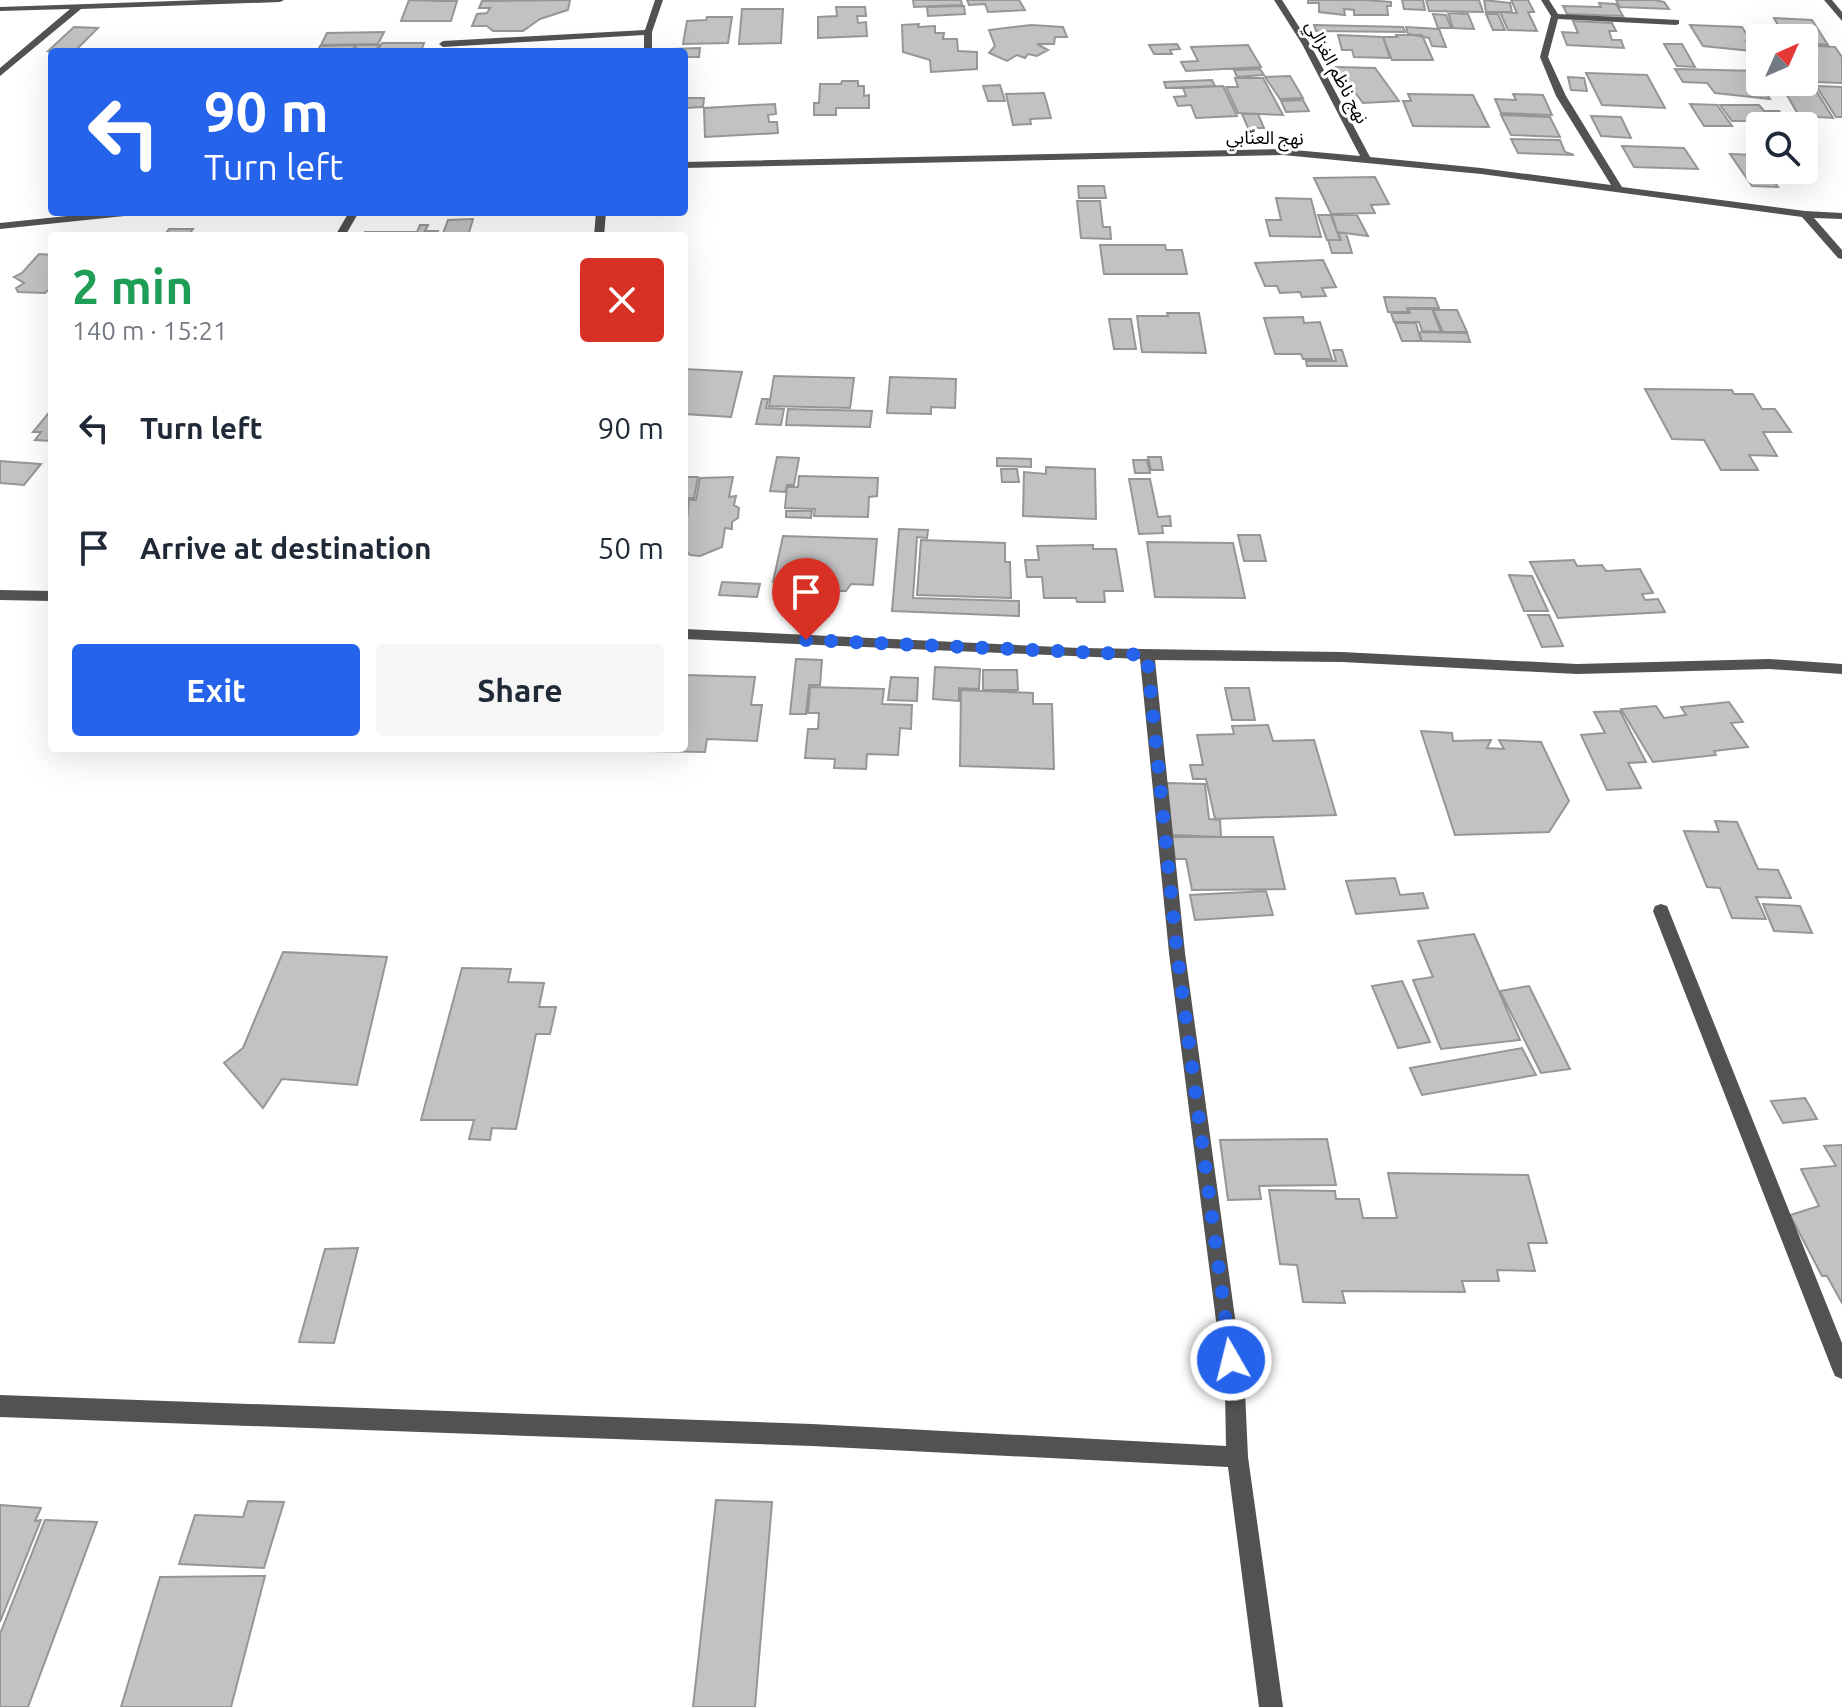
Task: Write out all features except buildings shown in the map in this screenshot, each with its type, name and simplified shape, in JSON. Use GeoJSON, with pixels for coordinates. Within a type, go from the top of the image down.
{"type":"FeatureCollection","features":[{"type":"Feature","properties":{"kind":"street"},"geometry":{"type":"LineString","coordinates":[[0,9],[280,0]]}},
{"type":"Feature","properties":{"kind":"street"},"geometry":{"type":"LineString","coordinates":[[648,48],[648,32],[659,0]]}},
{"type":"Feature","properties":{"kind":"street","name":"نهج ناظم الغزالي"},"geometry":{"type":"LineString","coordinates":[[1278,0],[1306,44],[1366,159]]}},
{"type":"Feature","properties":{"kind":"street"},"geometry":{"type":"LineString","coordinates":[[1545,0],[1555,16],[1544,57],[1561,96],[1618,189]]}},
{"type":"Feature","properties":{"kind":"street"},"geometry":{"type":"LineString","coordinates":[[1828,0],[1842,18]]}},
{"type":"Feature","properties":{"kind":"street"},"geometry":{"type":"LineString","coordinates":[[0,73],[78,7]]}},
{"type":"Feature","properties":{"kind":"street"},"geometry":{"type":"LineString","coordinates":[[1555,16],[1676,22]]}},
{"type":"Feature","properties":{"kind":"street"},"geometry":{"type":"LineString","coordinates":[[443,44],[648,32]]}},
{"type":"Feature","properties":{"kind":"street","name":"نهج العنّابي"},"geometry":{"type":"LineString","coordinates":[[688,165],[1283,152],[1366,159],[1805,214],[1842,216]]}},
{"type":"Feature","properties":{"kind":"street"},"geometry":{"type":"LineString","coordinates":[[1805,214],[1842,256]]}},
{"type":"Feature","properties":{"kind":"street"},"geometry":{"type":"LineString","coordinates":[[0,226],[96,216]]}},
{"type":"Feature","properties":{"kind":"street"},"geometry":{"type":"LineString","coordinates":[[0,595],[48,596]]}},
{"type":"Feature","properties":{"kind":"street"},"geometry":{"type":"LineString","coordinates":[[688,634],[1147,655],[1342,657],[1577,669],[1769,664],[1842,669]]}},
{"type":"Feature","properties":{"kind":"street"},"geometry":{"type":"LineString","coordinates":[[1147,655],[1177,953],[1235,1391],[1237,1457],[1271,1707]]}},
{"type":"Feature","properties":{"kind":"street"},"geometry":{"type":"LineString","coordinates":[[1661,911],[1842,1369]]}},
{"type":"Feature","properties":{"kind":"street"},"geometry":{"type":"LineString","coordinates":[[0,1406],[812,1435],[1237,1457]]}},
{"type":"Feature","properties":{"kind":"route"},"geometry":{"type":"LineString","coordinates":[[806,640],[1147,655],[1177,953],[1231,1360]]}}]}
